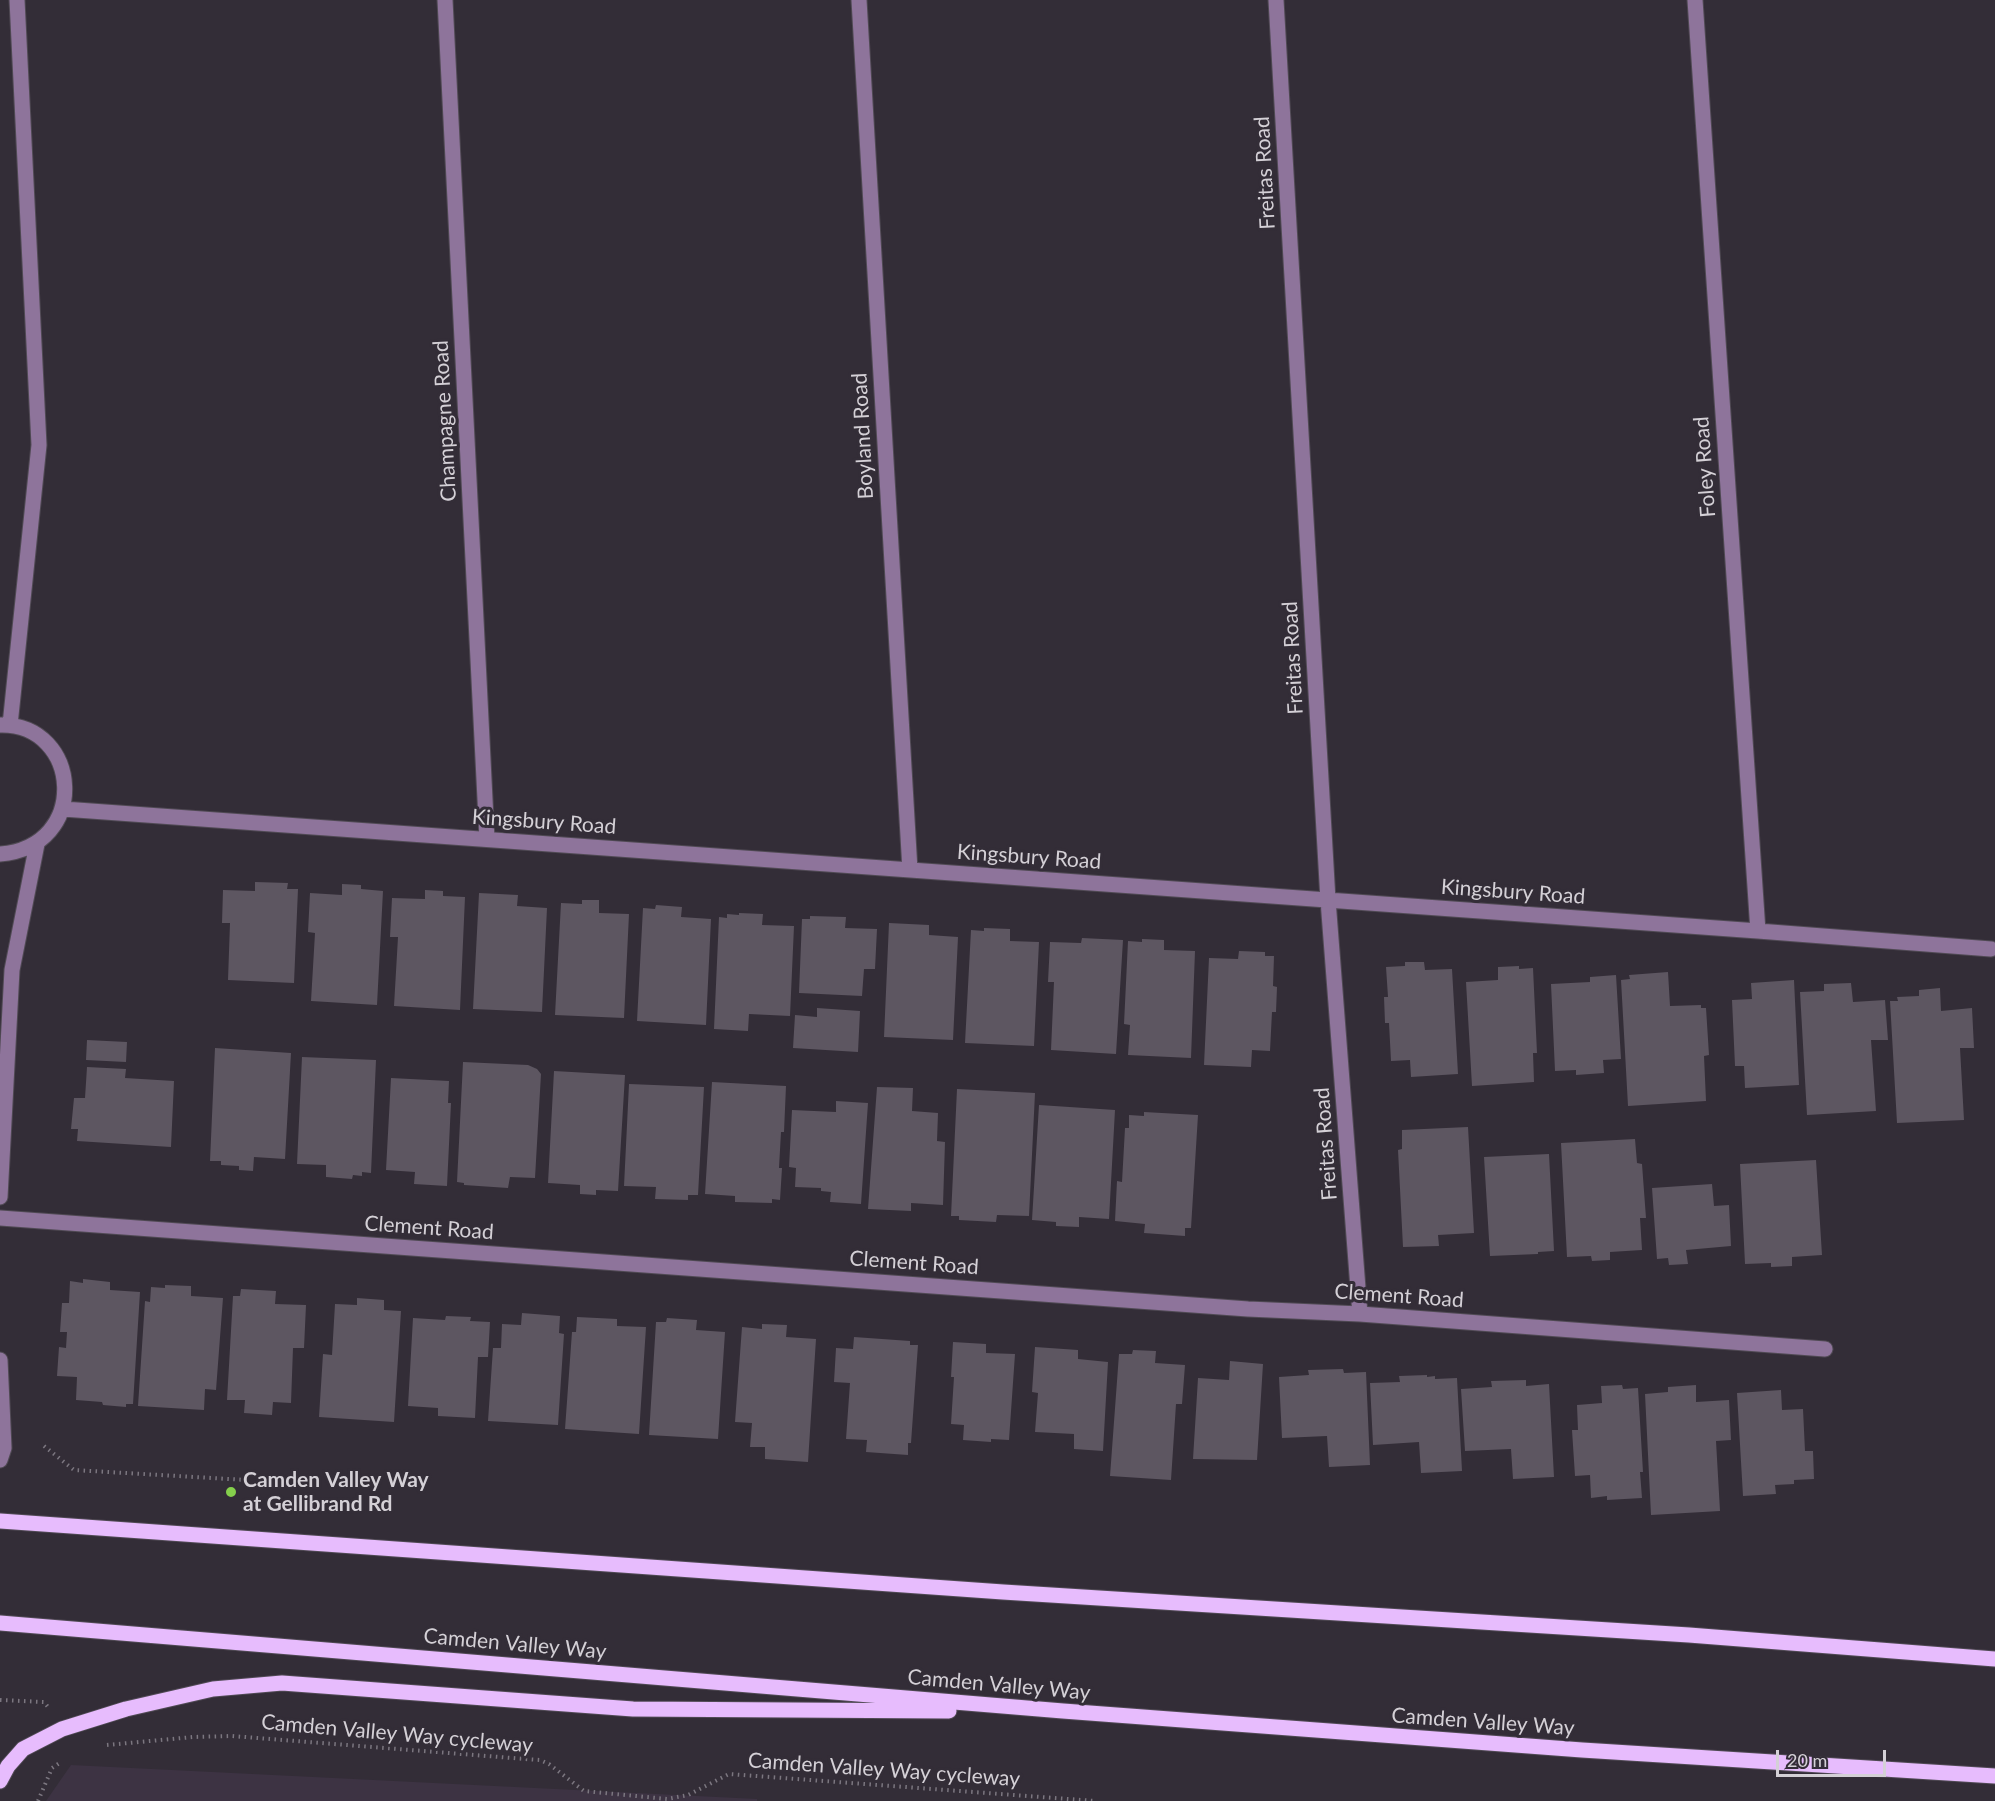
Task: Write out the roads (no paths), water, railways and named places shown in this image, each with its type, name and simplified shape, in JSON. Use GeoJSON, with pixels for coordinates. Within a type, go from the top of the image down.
{"type":"FeatureCollection","features":[{"type":"Feature","properties":{"kind":"main road"},"geometry":{"type":"LineString","coordinates":[[0,1521],[991,1591],[1689,1635],[1995,1659]]}},
{"type":"Feature","properties":{"kind":"main road","name":"Camden Valley Way"},"geometry":{"type":"LineString","coordinates":[[0,1623],[1063,1711],[1570,1749],[1995,1776]]}},
{"type":"Feature","properties":{"kind":"main road"},"geometry":{"type":"LineString","coordinates":[[0,1781],[8,1766],[23,1749],[62,1729],[126,1709],[213,1689],[282,1683],[633,1709],[1063,1711]]}},
{"type":"Feature","properties":{"kind":"street"},"geometry":{"type":"LineString","coordinates":[[0,854],[16,853],[37,844],[53,829],[63,809],[65,786],[61,764],[49,746],[31,732],[5,725],[39,445],[17,0]]}},
{"type":"Feature","properties":{"kind":"street","name":"Champagne Road"},"geometry":{"type":"LineString","coordinates":[[446,0],[487,839]]}},
{"type":"Feature","properties":{"kind":"street","name":"Boyland Road"},"geometry":{"type":"LineString","coordinates":[[859,0],[909,870]]}},
{"type":"Feature","properties":{"kind":"street","name":"Freitas Road"},"geometry":{"type":"LineString","coordinates":[[1276,0],[1328,900],[1360,1314]]}},
{"type":"Feature","properties":{"kind":"street","name":"Foley Road"},"geometry":{"type":"LineString","coordinates":[[1695,0],[1758,931]]}},
{"type":"Feature","properties":{"kind":"street","name":"Kingsbury Road"},"geometry":{"type":"LineString","coordinates":[[63,809],[1758,931],[1991,950]]}},
{"type":"Feature","properties":{"kind":"street"},"geometry":{"type":"LineString","coordinates":[[0,1197],[12,970],[37,844]]}},
{"type":"Feature","properties":{"kind":"street","name":"Clement Road"},"geometry":{"type":"LineString","coordinates":[[0,1218],[1825,1349]]}},
{"type":"Feature","properties":{"kind":"street"},"geometry":{"type":"LineString","coordinates":[[0,1360],[4,1448],[0,1460]]}},
{"type":"Feature","properties":{"kind":"place","name":"Camden Valley Way at Gellibrand Rd"},"geometry":{"type":"Point","coordinates":[231,1492]}}]}
